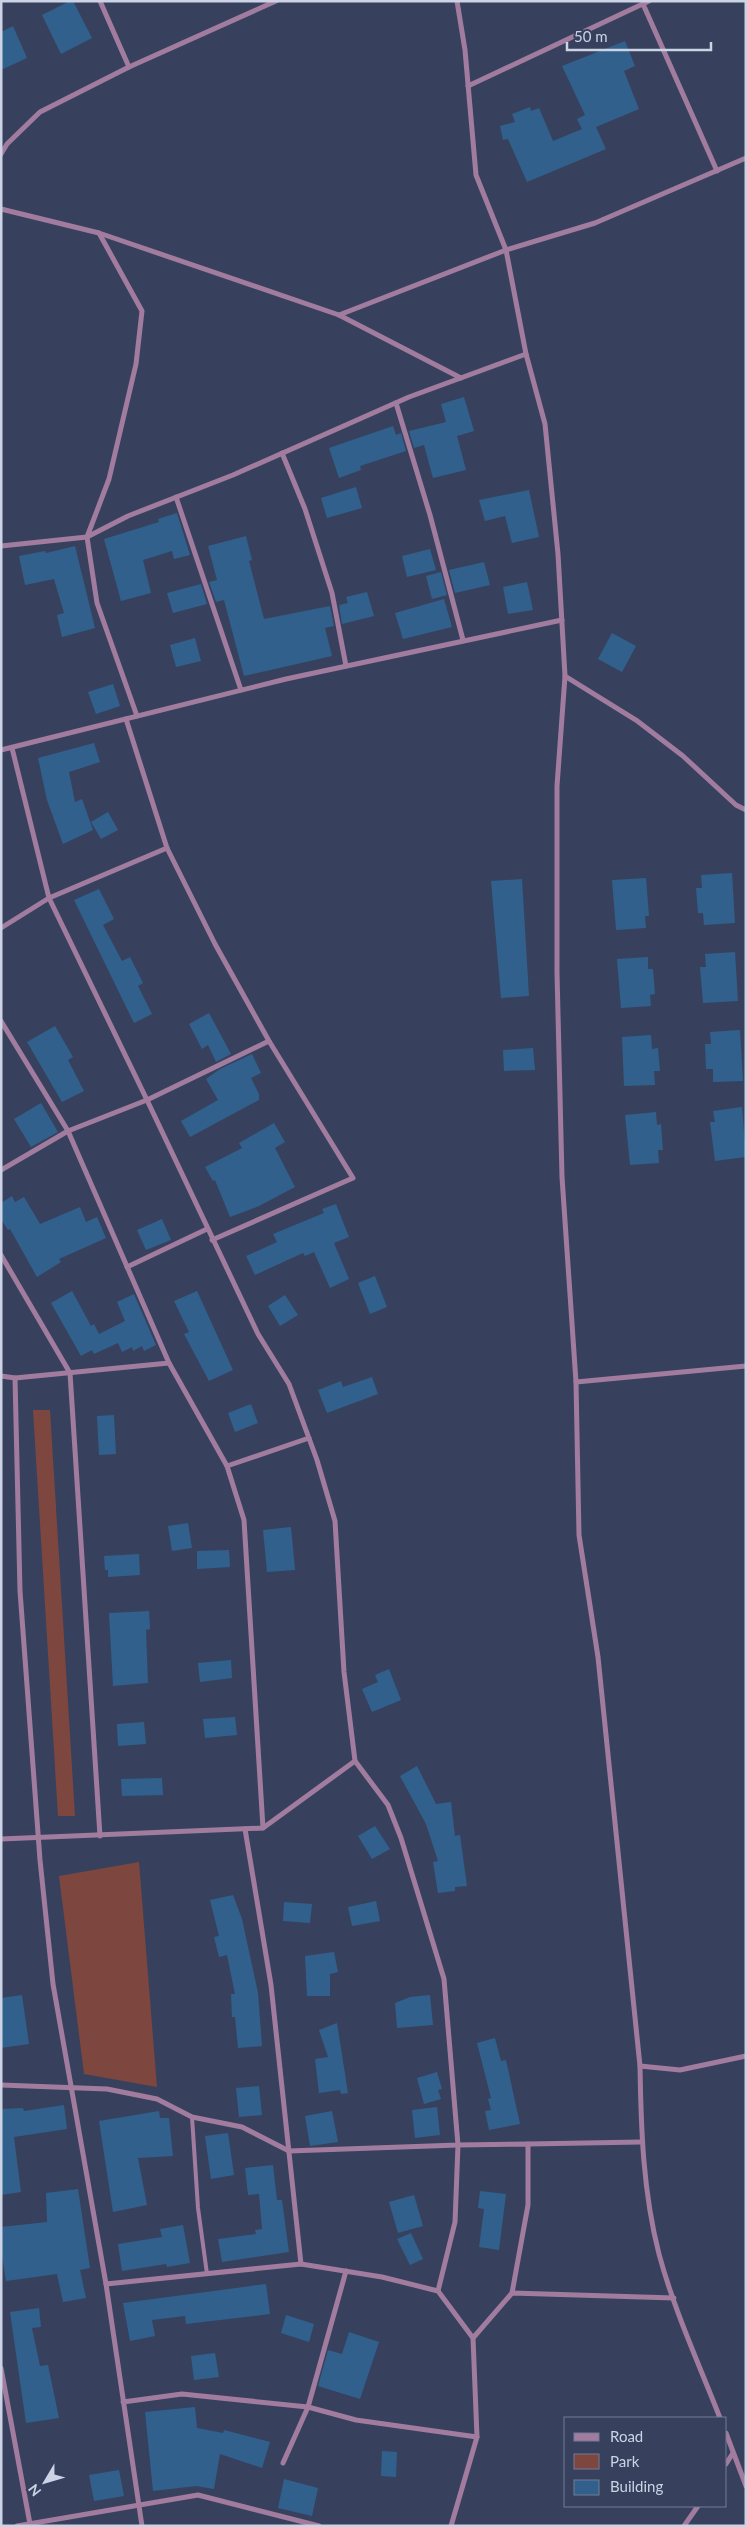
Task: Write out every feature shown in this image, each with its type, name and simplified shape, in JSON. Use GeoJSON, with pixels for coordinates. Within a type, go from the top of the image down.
{"type":"FeatureCollection","features":[{"type":"Feature","properties":{"kind":"street"},"geometry":{"type":"LineString","coordinates":[[100,1],[129,68]]}},
{"type":"Feature","properties":{"kind":"street"},"geometry":{"type":"LineString","coordinates":[[1,154],[7,144],[40,112],[129,68],[276,1]]}},
{"type":"Feature","properties":{"kind":"street"},"geometry":{"type":"LineString","coordinates":[[457,1],[468,86],[476,175],[506,250],[526,354],[546,424],[566,676],[557,786],[557,973],[562,1177],[576,1382],[579,1535],[598,1657],[640,2066],[641,2142],[647,2190],[659,2255],[720,2417]]}},
{"type":"Feature","properties":{"kind":"street"},"geometry":{"type":"LineString","coordinates":[[468,86],[649,1]]}},
{"type":"Feature","properties":{"kind":"street"},"geometry":{"type":"LineString","coordinates":[[642,4],[717,171]]}},
{"type":"Feature","properties":{"kind":"street"},"geometry":{"type":"LineString","coordinates":[[340,315],[506,250],[595,223],[746,158]]}},
{"type":"Feature","properties":{"kind":"street"},"geometry":{"type":"LineString","coordinates":[[1,209],[99,233],[340,315],[461,378]]}},
{"type":"Feature","properties":{"kind":"street"},"geometry":{"type":"LineString","coordinates":[[99,233],[142,311],[136,364],[109,479],[87,537],[96,603],[136,716]]}},
{"type":"Feature","properties":{"kind":"street"},"geometry":{"type":"LineString","coordinates":[[1,546],[87,537],[128,516],[282,453],[396,403],[526,354]]}},
{"type":"Feature","properties":{"kind":"street"},"geometry":{"type":"LineString","coordinates":[[396,403],[430,515],[463,640]]}},
{"type":"Feature","properties":{"kind":"street"},"geometry":{"type":"LineString","coordinates":[[282,453],[305,509],[332,594],[346,666]]}},
{"type":"Feature","properties":{"kind":"street"},"geometry":{"type":"LineString","coordinates":[[176,497],[241,690]]}},
{"type":"Feature","properties":{"kind":"street"},"geometry":{"type":"LineString","coordinates":[[1,750],[241,690],[463,640],[562,620]]}},
{"type":"Feature","properties":{"kind":"street"},"geometry":{"type":"LineString","coordinates":[[566,676],[636,720],[683,756],[736,805],[746,810]]}},
{"type":"Feature","properties":{"kind":"street"},"geometry":{"type":"LineString","coordinates":[[126,719],[167,848],[215,944],[269,1041],[354,1178],[212,1240]]}},
{"type":"Feature","properties":{"kind":"street"},"geometry":{"type":"LineString","coordinates":[[12,748],[49,898],[147,1100],[206,1229],[258,1334],[289,1384],[309,1438],[334,1521],[344,1672],[355,1761],[388,1805],[401,1838],[444,1979],[458,2146],[455,2222],[438,2291]]}},
{"type":"Feature","properties":{"kind":"street"},"geometry":{"type":"LineString","coordinates":[[1,928],[49,898],[167,848]]}},
{"type":"Feature","properties":{"kind":"street"},"geometry":{"type":"LineString","coordinates":[[1,1021],[68,1132],[169,1363],[227,1466],[244,1520],[262,1828]]}},
{"type":"Feature","properties":{"kind":"street"},"geometry":{"type":"LineString","coordinates":[[1,1170],[68,1132],[147,1100],[269,1041]]}},
{"type":"Feature","properties":{"kind":"street"},"geometry":{"type":"LineString","coordinates":[[127,1267],[206,1229]]}},
{"type":"Feature","properties":{"kind":"street"},"geometry":{"type":"LineString","coordinates":[[1,1256],[70,1373],[100,1836]]}},
{"type":"Feature","properties":{"kind":"street"},"geometry":{"type":"LineString","coordinates":[[1,1376],[15,1378],[169,1363]]}},
{"type":"Feature","properties":{"kind":"street"},"geometry":{"type":"LineString","coordinates":[[576,1382],[746,1366]]}},
{"type":"Feature","properties":{"kind":"street"},"geometry":{"type":"LineString","coordinates":[[15,1378],[20,1591],[38,1837],[53,1984],[106,2284],[142,2526]]}},
{"type":"Feature","properties":{"kind":"street"},"geometry":{"type":"LineString","coordinates":[[227,1466],[309,1438]]}},
{"type":"Feature","properties":{"kind":"street"},"geometry":{"type":"LineString","coordinates":[[1,1839],[262,1828],[355,1761]]}},
{"type":"Feature","properties":{"kind":"street"},"geometry":{"type":"LineString","coordinates":[[245,1828],[270,1985],[301,2264]]}},
{"type":"Feature","properties":{"kind":"street"},"geometry":{"type":"LineString","coordinates":[[640,2066],[680,2070],[746,2056]]}},
{"type":"Feature","properties":{"kind":"street"},"geometry":{"type":"LineString","coordinates":[[1,2085],[72,2086],[107,2089],[157,2099],[192,2118],[242,2127],[289,2151],[641,2142]]}},
{"type":"Feature","properties":{"kind":"street"},"geometry":{"type":"LineString","coordinates":[[473,2338],[512,2293],[528,2205],[528,2144]]}},
{"type":"Feature","properties":{"kind":"street"},"geometry":{"type":"LineString","coordinates":[[106,2284],[301,2264],[382,2277],[438,2291],[473,2338],[476,2437],[451,2526]]}},
{"type":"Feature","properties":{"kind":"street"},"geometry":{"type":"LineString","coordinates":[[283,2463],[308,2407],[346,2271]]}},
{"type":"Feature","properties":{"kind":"street"},"geometry":{"type":"LineString","coordinates":[[512,2293],[674,2298]]}},
{"type":"Feature","properties":{"kind":"street"},"geometry":{"type":"LineString","coordinates":[[1,2368],[30,2524]]}},
{"type":"Feature","properties":{"kind":"street"},"geometry":{"type":"LineString","coordinates":[[123,2402],[182,2394],[308,2407],[356,2420],[476,2437]]}},
{"type":"Feature","properties":{"kind":"street"},"geometry":{"type":"LineString","coordinates":[[727,2437],[746,2486]]}},
{"type":"Feature","properties":{"kind":"street"},"geometry":{"type":"LineString","coordinates":[[727,2462],[733,2453]]}},
{"type":"Feature","properties":{"kind":"street"},"geometry":{"type":"LineString","coordinates":[[17,2526],[198,2495],[319,2526]]}},
{"type":"Feature","properties":{"kind":"street"},"geometry":{"type":"LineString","coordinates":[[684,2526],[697,2507]]}},
{"type":"Feature","properties":{"kind":"lane"},"geometry":{"type":"LineString","coordinates":[[192,2118],[198,2208],[207,2274]]}},
{"type":"Feature","properties":{"kind":"green space"},"geometry":{"type":"Polygon","coordinates":[[[33,1410],[50,1410],[75,1816],[58,1816],[33,1410]]]}},
{"type":"Feature","properties":{"kind":"green space"},"geometry":{"type":"Polygon","coordinates":[[[139,1862],[157,2087],[84,2074],[59,1876],[139,1862]]]}},
{"type":"Feature","properties":{"kind":"building"},"geometry":{"type":"Polygon","coordinates":[[[73,1],[92,38],[61,54],[42,15],[73,1]]]}},
{"type":"Feature","properties":{"kind":"building"},"geometry":{"type":"Polygon","coordinates":[[[13,26],[27,58],[1,70],[1,32],[13,26]]]}},
{"type":"Feature","properties":{"kind":"building"},"geometry":{"type":"Polygon","coordinates":[[[625,41],[635,66],[624,71],[639,109],[596,127],[606,149],[527,182],[508,139],[503,140],[500,126],[515,122],[512,114],[530,107],[531,111],[539,108],[553,141],[582,129],[577,119],[585,115],[562,66],[625,41]]]}},
{"type":"Feature","properties":{"kind":"building"},"geometry":{"type":"Polygon","coordinates":[[[464,397],[474,431],[457,436],[466,470],[433,478],[424,445],[414,448],[409,431],[446,422],[441,404],[464,397]]]}},
{"type":"Feature","properties":{"kind":"building"},"geometry":{"type":"Polygon","coordinates":[[[393,426],[396,435],[401,433],[406,451],[360,466],[361,470],[339,478],[329,448],[393,426]]]}},
{"type":"Feature","properties":{"kind":"building"},"geometry":{"type":"Polygon","coordinates":[[[356,487],[362,508],[327,518],[321,498],[356,487]]]}},
{"type":"Feature","properties":{"kind":"building"},"geometry":{"type":"Polygon","coordinates":[[[529,490],[539,537],[512,543],[505,516],[485,521],[479,500],[529,490]]]}},
{"type":"Feature","properties":{"kind":"building"},"geometry":{"type":"Polygon","coordinates":[[[177,513],[190,555],[174,559],[172,551],[143,560],[151,593],[121,601],[104,539],[159,522],[158,519],[177,513]]]}},
{"type":"Feature","properties":{"kind":"building"},"geometry":{"type":"Polygon","coordinates":[[[246,536],[252,560],[249,561],[264,619],[330,606],[334,626],[325,628],[332,656],[244,676],[224,600],[216,602],[209,582],[217,580],[208,546],[246,536]]]}},
{"type":"Feature","properties":{"kind":"building"},"geometry":{"type":"Polygon","coordinates":[[[75,546],[95,628],[62,637],[57,615],[64,613],[54,579],[25,585],[19,556],[45,551],[46,553],[75,546]]]}},
{"type":"Feature","properties":{"kind":"building"},"geometry":{"type":"Polygon","coordinates":[[[430,549],[436,570],[407,577],[402,556],[430,549]]]}},
{"type":"Feature","properties":{"kind":"building"},"geometry":{"type":"Polygon","coordinates":[[[484,562],[490,585],[455,593],[449,570],[484,562]]]}},
{"type":"Feature","properties":{"kind":"building"},"geometry":{"type":"Polygon","coordinates":[[[441,572],[447,595],[432,599],[426,576],[441,572]]]}},
{"type":"Feature","properties":{"kind":"building"},"geometry":{"type":"Polygon","coordinates":[[[527,582],[533,610],[508,614],[503,587],[527,582]]]}},
{"type":"Feature","properties":{"kind":"building"},"geometry":{"type":"Polygon","coordinates":[[[201,584],[207,604],[173,613],[167,593],[201,584]]]}},
{"type":"Feature","properties":{"kind":"building"},"geometry":{"type":"Polygon","coordinates":[[[367,592],[374,616],[342,624],[339,605],[348,603],[346,597],[367,592]]]}},
{"type":"Feature","properties":{"kind":"building"},"geometry":{"type":"Polygon","coordinates":[[[444,599],[452,627],[403,639],[395,613],[444,599]]]}},
{"type":"Feature","properties":{"kind":"building"},"geometry":{"type":"Polygon","coordinates":[[[612,633],[636,646],[622,672],[598,659],[612,633]]]}},
{"type":"Feature","properties":{"kind":"building"},"geometry":{"type":"Polygon","coordinates":[[[195,638],[201,661],[176,667],[170,645],[195,638]]]}},
{"type":"Feature","properties":{"kind":"building"},"geometry":{"type":"Polygon","coordinates":[[[113,684],[120,706],[96,714],[88,692],[113,684]]]}},
{"type":"Feature","properties":{"kind":"building"},"geometry":{"type":"Polygon","coordinates":[[[94,743],[100,762],[69,772],[75,802],[82,799],[93,830],[63,844],[47,800],[38,758],[94,743]]]}},
{"type":"Feature","properties":{"kind":"building"},"geometry":{"type":"Polygon","coordinates":[[[108,812],[118,830],[101,839],[91,822],[108,812]]]}},
{"type":"Feature","properties":{"kind":"building"},"geometry":{"type":"Polygon","coordinates":[[[732,873],[735,923],[704,925],[703,913],[698,913],[696,888],[702,888],[701,875],[732,873]]]}},
{"type":"Feature","properties":{"kind":"building"},"geometry":{"type":"Polygon","coordinates":[[[646,878],[649,916],[645,916],[646,928],[616,930],[612,880],[646,878]]]}},
{"type":"Feature","properties":{"kind":"building"},"geometry":{"type":"Polygon","coordinates":[[[522,879],[529,996],[501,998],[491,881],[522,879]]]}},
{"type":"Feature","properties":{"kind":"building"},"geometry":{"type":"Polygon","coordinates":[[[99,889],[114,919],[103,925],[122,961],[130,957],[143,983],[138,986],[152,1014],[134,1023],[74,900],[99,889]]]}},
{"type":"Feature","properties":{"kind":"building"},"geometry":{"type":"Polygon","coordinates":[[[735,952],[738,1001],[703,1003],[700,967],[706,967],[705,954],[735,952]]]}},
{"type":"Feature","properties":{"kind":"building"},"geometry":{"type":"Polygon","coordinates":[[[648,957],[648,969],[653,969],[655,994],[650,995],[651,1006],[621,1008],[617,959],[648,957]]]}},
{"type":"Feature","properties":{"kind":"building"},"geometry":{"type":"Polygon","coordinates":[[[209,1013],[231,1054],[216,1062],[208,1045],[202,1049],[189,1024],[209,1013]]]}},
{"type":"Feature","properties":{"kind":"building"},"geometry":{"type":"Polygon","coordinates":[[[55,1026],[73,1057],[68,1060],[84,1091],[62,1102],[27,1042],[55,1026]]]}},
{"type":"Feature","properties":{"kind":"building"},"geometry":{"type":"Polygon","coordinates":[[[740,1030],[743,1081],[713,1082],[713,1069],[706,1069],[705,1044],[711,1044],[710,1032],[740,1030]]]}},
{"type":"Feature","properties":{"kind":"building"},"geometry":{"type":"Polygon","coordinates":[[[651,1035],[652,1049],[658,1048],[660,1071],[654,1071],[655,1085],[624,1086],[622,1037],[651,1035]]]}},
{"type":"Feature","properties":{"kind":"building"},"geometry":{"type":"Polygon","coordinates":[[[533,1048],[535,1070],[504,1071],[503,1050],[533,1048]]]}},
{"type":"Feature","properties":{"kind":"building"},"geometry":{"type":"Polygon","coordinates":[[[252,1054],[261,1073],[251,1078],[259,1094],[259,1100],[190,1137],[181,1121],[218,1100],[206,1079],[220,1069],[252,1054]]]}},
{"type":"Feature","properties":{"kind":"building"},"geometry":{"type":"Polygon","coordinates":[[[41,1103],[58,1132],[31,1147],[14,1119],[41,1103]]]}},
{"type":"Feature","properties":{"kind":"building"},"geometry":{"type":"Polygon","coordinates":[[[742,1107],[746,1157],[715,1161],[710,1122],[715,1122],[713,1111],[742,1107]]]}},
{"type":"Feature","properties":{"kind":"building"},"geometry":{"type":"Polygon","coordinates":[[[656,1112],[657,1125],[661,1124],[663,1150],[658,1150],[659,1163],[630,1165],[625,1115],[656,1112]]]}},
{"type":"Feature","properties":{"kind":"building"},"geometry":{"type":"Polygon","coordinates":[[[274,1123],[285,1142],[275,1148],[295,1187],[259,1206],[230,1217],[215,1180],[213,1181],[205,1167],[242,1148],[239,1143],[274,1123]]]}},
{"type":"Feature","properties":{"kind":"building"},"geometry":{"type":"Polygon","coordinates":[[[12,1196],[15,1202],[24,1197],[40,1224],[80,1207],[86,1222],[97,1217],[106,1238],[59,1259],[61,1262],[37,1277],[10,1229],[8,1230],[1,1219],[1,1203],[12,1196]]]}},
{"type":"Feature","properties":{"kind":"building"},"geometry":{"type":"Polygon","coordinates":[[[336,1204],[349,1237],[334,1243],[349,1279],[330,1288],[314,1252],[305,1256],[303,1253],[255,1275],[246,1256],[277,1242],[273,1234],[324,1213],[322,1209],[336,1204]]]}},
{"type":"Feature","properties":{"kind":"building"},"geometry":{"type":"Polygon","coordinates":[[[162,1219],[171,1240],[146,1250],[137,1230],[162,1219]]]}},
{"type":"Feature","properties":{"kind":"building"},"geometry":{"type":"Polygon","coordinates":[[[375,1276],[387,1307],[370,1314],[358,1283],[375,1276]]]}},
{"type":"Feature","properties":{"kind":"building"},"geometry":{"type":"Polygon","coordinates":[[[72,1291],[91,1326],[94,1324],[99,1334],[125,1321],[117,1302],[134,1294],[156,1345],[144,1351],[142,1346],[133,1351],[132,1347],[122,1352],[118,1343],[94,1354],[92,1350],[81,1356],[51,1303],[72,1291]]]}},
{"type":"Feature","properties":{"kind":"building"},"geometry":{"type":"Polygon","coordinates":[[[197,1291],[233,1370],[209,1381],[184,1334],[189,1332],[174,1301],[197,1291]]]}},
{"type":"Feature","properties":{"kind":"building"},"geometry":{"type":"Polygon","coordinates":[[[285,1295],[298,1315],[280,1326],[268,1306],[285,1295]]]}},
{"type":"Feature","properties":{"kind":"building"},"geometry":{"type":"Polygon","coordinates":[[[372,1377],[378,1394],[327,1413],[318,1390],[341,1381],[343,1387],[372,1377]]]}},
{"type":"Feature","properties":{"kind":"building"},"geometry":{"type":"Polygon","coordinates":[[[251,1404],[258,1423],[235,1432],[228,1413],[251,1404]]]}},
{"type":"Feature","properties":{"kind":"building"},"geometry":{"type":"Polygon","coordinates":[[[114,1415],[116,1454],[99,1455],[97,1416],[114,1415]]]}},
{"type":"Feature","properties":{"kind":"building"},"geometry":{"type":"Polygon","coordinates":[[[188,1523],[192,1548],[172,1551],[168,1526],[188,1523]]]}},
{"type":"Feature","properties":{"kind":"building"},"geometry":{"type":"Polygon","coordinates":[[[291,1527],[295,1570],[267,1572],[263,1530],[291,1527]]]}},
{"type":"Feature","properties":{"kind":"building"},"geometry":{"type":"Polygon","coordinates":[[[229,1550],[230,1567],[197,1569],[197,1551],[229,1550]]]}},
{"type":"Feature","properties":{"kind":"building"},"geometry":{"type":"Polygon","coordinates":[[[139,1554],[140,1575],[108,1577],[108,1570],[105,1570],[104,1556],[139,1554]]]}},
{"type":"Feature","properties":{"kind":"building"},"geometry":{"type":"Polygon","coordinates":[[[149,1611],[150,1629],[146,1630],[148,1683],[113,1686],[109,1613],[149,1611]]]}},
{"type":"Feature","properties":{"kind":"building"},"geometry":{"type":"Polygon","coordinates":[[[231,1660],[232,1678],[200,1682],[198,1663],[231,1660]]]}},
{"type":"Feature","properties":{"kind":"building"},"geometry":{"type":"Polygon","coordinates":[[[389,1669],[401,1700],[372,1712],[362,1689],[378,1682],[375,1675],[389,1669]]]}},
{"type":"Feature","properties":{"kind":"building"},"geometry":{"type":"Polygon","coordinates":[[[235,1717],[237,1735],[205,1738],[203,1719],[235,1717]]]}},
{"type":"Feature","properties":{"kind":"building"},"geometry":{"type":"Polygon","coordinates":[[[144,1722],[146,1744],[118,1746],[117,1724],[144,1722]]]}},
{"type":"Feature","properties":{"kind":"building"},"geometry":{"type":"Polygon","coordinates":[[[417,1766],[436,1804],[451,1802],[455,1836],[460,1835],[467,1886],[455,1887],[455,1891],[438,1893],[433,1862],[438,1861],[426,1824],[400,1776],[417,1766]]]}},
{"type":"Feature","properties":{"kind":"building"},"geometry":{"type":"Polygon","coordinates":[[[162,1778],[163,1795],[122,1796],[121,1779],[162,1778]]]}},
{"type":"Feature","properties":{"kind":"building"},"geometry":{"type":"Polygon","coordinates":[[[375,1826],[390,1849],[372,1859],[358,1836],[375,1826]]]}},
{"type":"Feature","properties":{"kind":"building"},"geometry":{"type":"Polygon","coordinates":[[[233,1895],[242,1919],[258,1993],[262,2046],[238,2048],[235,2017],[232,2017],[231,1994],[235,1994],[227,1955],[219,1957],[214,1937],[219,1936],[210,1900],[233,1895]]]}},
{"type":"Feature","properties":{"kind":"building"},"geometry":{"type":"Polygon","coordinates":[[[376,1901],[380,1921],[352,1926],[348,1907],[376,1901]]]}},
{"type":"Feature","properties":{"kind":"building"},"geometry":{"type":"Polygon","coordinates":[[[284,1902],[312,1904],[310,1923],[283,1921],[284,1902]]]}},
{"type":"Feature","properties":{"kind":"building"},"geometry":{"type":"Polygon","coordinates":[[[334,1952],[338,1972],[330,1974],[330,1996],[307,1996],[305,1956],[334,1952]]]}},
{"type":"Feature","properties":{"kind":"building"},"geometry":{"type":"Polygon","coordinates":[[[22,1995],[29,2044],[1,2048],[1,1998],[22,1995]]]}},
{"type":"Feature","properties":{"kind":"building"},"geometry":{"type":"Polygon","coordinates":[[[430,1995],[433,2025],[397,2028],[395,2003],[410,1997],[430,1995]]]}},
{"type":"Feature","properties":{"kind":"building"},"geometry":{"type":"Polygon","coordinates":[[[337,2023],[348,2093],[341,2094],[340,2090],[319,2093],[315,2059],[328,2057],[319,2030],[337,2023]]]}},
{"type":"Feature","properties":{"kind":"building"},"geometry":{"type":"Polygon","coordinates":[[[495,2038],[501,2061],[506,2060],[520,2124],[489,2130],[485,2111],[491,2110],[488,2099],[491,2098],[477,2043],[495,2038]]]}},
{"type":"Feature","properties":{"kind":"building"},"geometry":{"type":"Polygon","coordinates":[[[437,2072],[442,2089],[438,2090],[441,2099],[424,2104],[417,2078],[437,2072]]]}},
{"type":"Feature","properties":{"kind":"building"},"geometry":{"type":"Polygon","coordinates":[[[259,2086],[262,2115],[239,2117],[236,2088],[259,2086]]]}},
{"type":"Feature","properties":{"kind":"building"},"geometry":{"type":"Polygon","coordinates":[[[64,2105],[67,2129],[14,2137],[21,2192],[1,2195],[1,2109],[23,2108],[24,2111],[64,2105]]]}},
{"type":"Feature","properties":{"kind":"building"},"geometry":{"type":"Polygon","coordinates":[[[437,2107],[440,2135],[415,2138],[412,2110],[437,2107]]]}},
{"type":"Feature","properties":{"kind":"building"},"geometry":{"type":"Polygon","coordinates":[[[159,2111],[160,2118],[169,2118],[173,2156],[138,2158],[147,2205],[113,2212],[99,2121],[159,2111]]]}},
{"type":"Feature","properties":{"kind":"building"},"geometry":{"type":"Polygon","coordinates":[[[332,2111],[338,2142],[310,2146],[305,2116],[332,2111]]]}},
{"type":"Feature","properties":{"kind":"building"},"geometry":{"type":"Polygon","coordinates":[[[228,2133],[234,2175],[211,2179],[205,2136],[228,2133]]]}},
{"type":"Feature","properties":{"kind":"building"},"geometry":{"type":"Polygon","coordinates":[[[273,2165],[277,2200],[282,2200],[289,2252],[222,2262],[218,2239],[256,2234],[255,2230],[262,2229],[259,2194],[248,2195],[245,2168],[273,2165]]]}},
{"type":"Feature","properties":{"kind":"building"},"geometry":{"type":"Polygon","coordinates":[[[78,2189],[90,2268],[80,2270],[86,2298],[63,2302],[57,2274],[6,2281],[1,2250],[1,2227],[47,2222],[46,2193],[78,2189]]]}},
{"type":"Feature","properties":{"kind":"building"},"geometry":{"type":"Polygon","coordinates":[[[480,2191],[506,2194],[499,2250],[479,2247],[484,2209],[478,2208],[480,2191]]]}},
{"type":"Feature","properties":{"kind":"building"},"geometry":{"type":"Polygon","coordinates":[[[414,2195],[423,2226],[398,2233],[389,2202],[414,2195]]]}},
{"type":"Feature","properties":{"kind":"building"},"geometry":{"type":"Polygon","coordinates":[[[183,2225],[190,2263],[167,2267],[166,2264],[122,2271],[118,2244],[162,2237],[160,2229],[183,2225]]]}},
{"type":"Feature","properties":{"kind":"building"},"geometry":{"type":"Polygon","coordinates":[[[411,2233],[423,2259],[410,2265],[397,2239],[411,2233]]]}},
{"type":"Feature","properties":{"kind":"building"},"geometry":{"type":"Polygon","coordinates":[[[266,2284],[270,2314],[186,2324],[185,2316],[152,2320],[155,2336],[130,2341],[123,2303],[266,2284]]]}},
{"type":"Feature","properties":{"kind":"building"},"geometry":{"type":"Polygon","coordinates":[[[39,2308],[41,2327],[32,2328],[40,2366],[48,2365],[59,2418],[26,2423],[10,2312],[39,2308]]]}},
{"type":"Feature","properties":{"kind":"building"},"geometry":{"type":"Polygon","coordinates":[[[286,2315],[314,2324],[309,2342],[281,2333],[286,2315]]]}},
{"type":"Feature","properties":{"kind":"building"},"geometry":{"type":"Polygon","coordinates":[[[349,2332],[379,2342],[360,2399],[318,2386],[328,2350],[342,2354],[349,2332]]]}},
{"type":"Feature","properties":{"kind":"building"},"geometry":{"type":"Polygon","coordinates":[[[215,2353],[219,2377],[194,2380],[191,2356],[215,2353]]]}},
{"type":"Feature","properties":{"kind":"building"},"geometry":{"type":"Polygon","coordinates":[[[195,2407],[197,2428],[223,2433],[224,2430],[270,2442],[262,2468],[220,2454],[214,2489],[196,2486],[153,2491],[145,2412],[195,2407]]]}},
{"type":"Feature","properties":{"kind":"building"},"geometry":{"type":"Polygon","coordinates":[[[382,2451],[397,2452],[396,2477],[381,2476],[382,2451]]]}},
{"type":"Feature","properties":{"kind":"building"},"geometry":{"type":"Polygon","coordinates":[[[119,2470],[124,2496],[94,2501],[89,2475],[119,2470]]]}},
{"type":"Feature","properties":{"kind":"building"},"geometry":{"type":"Polygon","coordinates":[[[284,2479],[318,2488],[312,2516],[278,2508],[284,2479]]]}}]}
